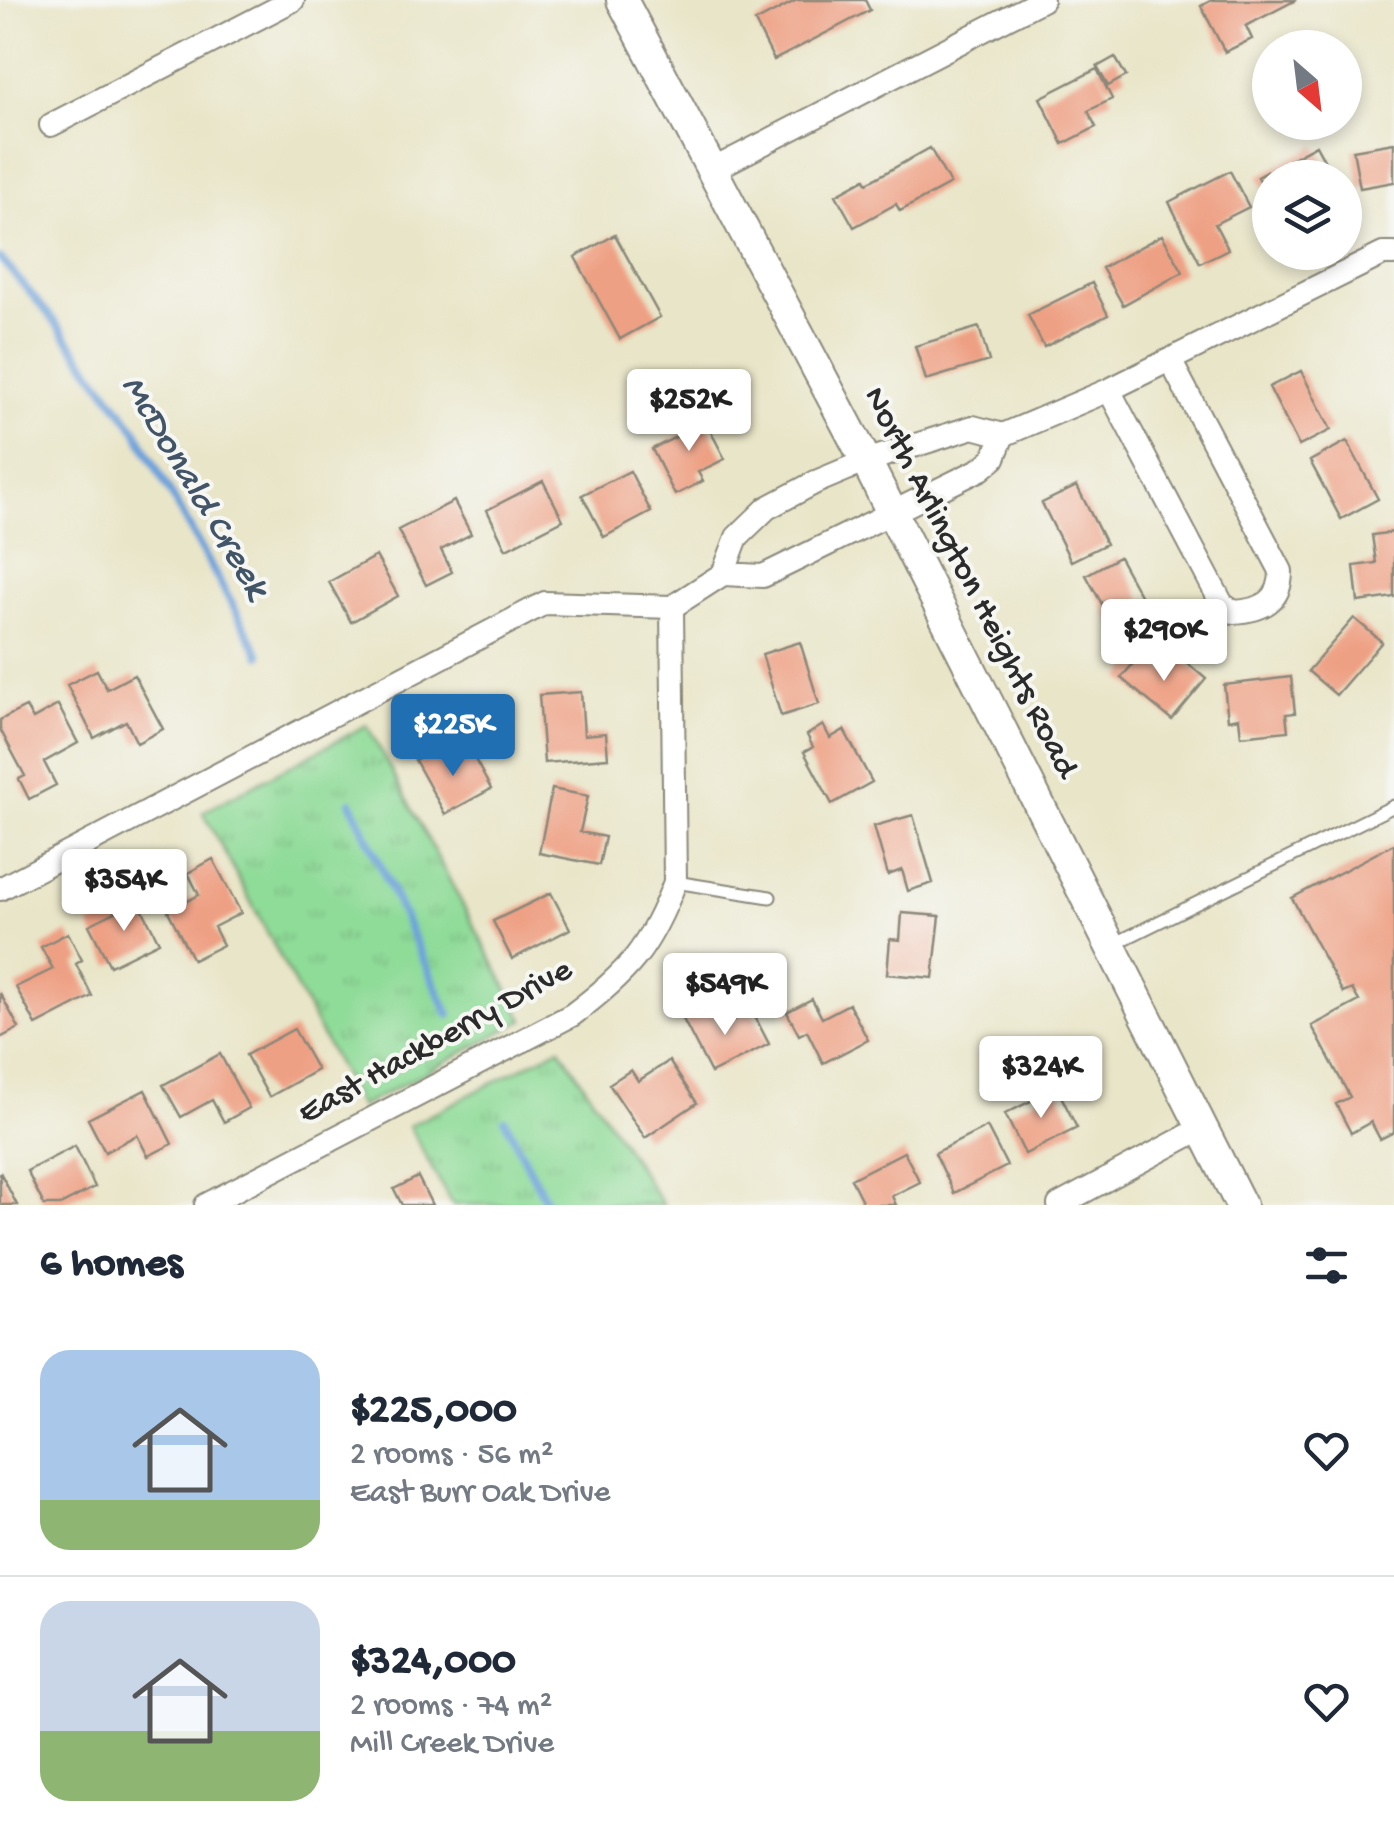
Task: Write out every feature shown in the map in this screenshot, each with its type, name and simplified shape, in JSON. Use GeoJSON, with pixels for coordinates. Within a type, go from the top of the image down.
{"type":"FeatureCollection","features":[{"type":"Feature","properties":{"kind":"main road","name":"North Arlington Heights Road"},"geometry":{"type":"LineString","coordinates":[[622,0],[866,461],[1241,1205]]}},
{"type":"Feature","properties":{"kind":"street"},"geometry":{"type":"LineString","coordinates":[[51,126],[293,0]]}},
{"type":"Feature","properties":{"kind":"street"},"geometry":{"type":"LineString","coordinates":[[712,170],[1042,0]]}},
{"type":"Feature","properties":{"kind":"street"},"geometry":{"type":"LineString","coordinates":[[0,888],[545,603],[672,607],[722,574],[736,537],[767,508],[816,482],[866,461],[973,427],[1002,435],[1109,390],[1383,254],[1394,254]]}},
{"type":"Feature","properties":{"kind":"street"},"geometry":{"type":"LineString","coordinates":[[1109,390],[1222,604],[1234,612],[1256,610],[1277,596],[1281,571],[1170,360]]}},
{"type":"Feature","properties":{"kind":"street"},"geometry":{"type":"LineString","coordinates":[[722,574],[763,576],[893,514],[982,468],[994,458],[1002,435]]}},
{"type":"Feature","properties":{"kind":"street","name":"East Hackberry Drive"},"geometry":{"type":"LineString","coordinates":[[206,1205],[572,1016],[638,958],[661,919],[676,882],[672,607]]}},
{"type":"Feature","properties":{"kind":"street"},"geometry":{"type":"LineString","coordinates":[[1059,1205],[1202,1128]]}},
{"type":"Feature","properties":{"kind":"lane"},"geometry":{"type":"LineString","coordinates":[[1110,946],[1394,806]]}},
{"type":"Feature","properties":{"kind":"lane"},"geometry":{"type":"LineString","coordinates":[[676,882],[770,898]]}},
{"type":"Feature","properties":{"kind":"green space"},"geometry":{"type":"Polygon","coordinates":[[[367,725],[524,1020],[360,1107],[203,812],[367,725]]]}},
{"type":"Feature","properties":{"kind":"green space"},"geometry":{"type":"Polygon","coordinates":[[[560,1048],[663,1205],[452,1205],[409,1126],[560,1048]]]}},
{"type":"Feature","properties":{"kind":"building"},"geometry":{"type":"Polygon","coordinates":[[[797,0],[865,0],[870,10],[774,60],[755,22],[797,0]]]}},
{"type":"Feature","properties":{"kind":"building"},"geometry":{"type":"Polygon","coordinates":[[[1212,0],[1296,0],[1246,26],[1252,39],[1225,52],[1201,6],[1212,0]]]}},
{"type":"Feature","properties":{"kind":"building"},"geometry":{"type":"Polygon","coordinates":[[[1115,57],[1126,76],[1108,86],[1097,67],[1115,57]]]}},
{"type":"Feature","properties":{"kind":"building"},"geometry":{"type":"Polygon","coordinates":[[[1097,69],[1112,99],[1088,111],[1096,127],[1063,144],[1040,98],[1097,69]]]}},
{"type":"Feature","properties":{"kind":"building"},"geometry":{"type":"Polygon","coordinates":[[[1394,143],[1394,182],[1362,188],[1362,160],[1355,160],[1353,150],[1394,143]]]}},
{"type":"Feature","properties":{"kind":"building"},"geometry":{"type":"Polygon","coordinates":[[[1316,145],[1324,160],[1289,160],[1316,145]]]}},
{"type":"Feature","properties":{"kind":"building"},"geometry":{"type":"Polygon","coordinates":[[[930,148],[950,184],[900,211],[896,204],[854,227],[836,195],[865,179],[867,183],[930,148]]]}},
{"type":"Feature","properties":{"kind":"building"},"geometry":{"type":"Polygon","coordinates":[[[1230,171],[1249,207],[1215,224],[1228,249],[1200,263],[1169,202],[1230,171]]]}},
{"type":"Feature","properties":{"kind":"building"},"geometry":{"type":"Polygon","coordinates":[[[615,235],[660,317],[620,339],[575,257],[615,235]]]}},
{"type":"Feature","properties":{"kind":"building"},"geometry":{"type":"Polygon","coordinates":[[[1162,235],[1183,272],[1123,305],[1102,268],[1162,235]]]}},
{"type":"Feature","properties":{"kind":"building"},"geometry":{"type":"Polygon","coordinates":[[[1092,283],[1108,315],[1044,347],[1028,315],[1092,283]]]}},
{"type":"Feature","properties":{"kind":"building"},"geometry":{"type":"Polygon","coordinates":[[[979,327],[989,361],[926,380],[915,346],[979,327]]]}},
{"type":"Feature","properties":{"kind":"building"},"geometry":{"type":"Polygon","coordinates":[[[1301,371],[1331,430],[1299,446],[1269,387],[1301,371]]]}},
{"type":"Feature","properties":{"kind":"building"},"geometry":{"type":"Polygon","coordinates":[[[699,409],[725,459],[698,472],[703,481],[675,495],[652,449],[686,432],[680,419],[699,409]]]}},
{"type":"Feature","properties":{"kind":"building"},"geometry":{"type":"Polygon","coordinates":[[[1347,441],[1378,499],[1341,519],[1310,461],[1347,441]]]}},
{"type":"Feature","properties":{"kind":"building"},"geometry":{"type":"Polygon","coordinates":[[[630,471],[651,512],[604,537],[582,495],[630,471]]]}},
{"type":"Feature","properties":{"kind":"building"},"geometry":{"type":"Polygon","coordinates":[[[543,481],[563,520],[506,549],[487,510],[543,481]]]}},
{"type":"Feature","properties":{"kind":"building"},"geometry":{"type":"Polygon","coordinates":[[[1077,486],[1106,544],[1071,561],[1042,503],[1077,486]]]}},
{"type":"Feature","properties":{"kind":"building"},"geometry":{"type":"Polygon","coordinates":[[[454,501],[471,534],[441,550],[452,572],[426,585],[398,530],[454,501]]]}},
{"type":"Feature","properties":{"kind":"building"},"geometry":{"type":"Polygon","coordinates":[[[1394,532],[1394,597],[1358,602],[1354,566],[1376,563],[1372,535],[1394,532]]]}},
{"type":"Feature","properties":{"kind":"building"},"geometry":{"type":"Polygon","coordinates":[[[376,556],[398,596],[351,622],[329,582],[376,556]]]}},
{"type":"Feature","properties":{"kind":"building"},"geometry":{"type":"Polygon","coordinates":[[[1119,557],[1153,619],[1120,637],[1086,575],[1119,557]]]}},
{"type":"Feature","properties":{"kind":"building"},"geometry":{"type":"Polygon","coordinates":[[[1354,618],[1382,642],[1336,695],[1308,671],[1354,618]]]}},
{"type":"Feature","properties":{"kind":"building"},"geometry":{"type":"Polygon","coordinates":[[[800,642],[819,704],[781,716],[762,654],[800,642]]]}},
{"type":"Feature","properties":{"kind":"building"},"geometry":{"type":"Polygon","coordinates":[[[1142,653],[1166,672],[1179,656],[1206,679],[1172,720],[1121,678],[1142,653]]]}},
{"type":"Feature","properties":{"kind":"building"},"geometry":{"type":"Polygon","coordinates":[[[97,670],[107,689],[134,675],[163,729],[137,743],[126,721],[94,738],[67,685],[97,670]]]}},
{"type":"Feature","properties":{"kind":"building"},"geometry":{"type":"Polygon","coordinates":[[[1291,677],[1295,713],[1286,714],[1288,731],[1241,736],[1239,718],[1228,720],[1224,685],[1291,677]]]}},
{"type":"Feature","properties":{"kind":"building"},"geometry":{"type":"Polygon","coordinates":[[[581,692],[584,735],[606,733],[608,758],[544,763],[539,695],[581,692]]]}},
{"type":"Feature","properties":{"kind":"building"},"geometry":{"type":"Polygon","coordinates":[[[58,705],[78,743],[44,762],[56,785],[29,799],[19,779],[25,776],[0,729],[0,720],[26,707],[33,719],[58,705]]]}},
{"type":"Feature","properties":{"kind":"building"},"geometry":{"type":"Polygon","coordinates":[[[823,725],[830,738],[844,730],[872,782],[832,804],[804,752],[813,747],[807,735],[823,725]]]}},
{"type":"Feature","properties":{"kind":"building"},"geometry":{"type":"Polygon","coordinates":[[[435,749],[443,764],[470,750],[491,789],[445,814],[415,760],[435,749]]]}},
{"type":"Feature","properties":{"kind":"building"},"geometry":{"type":"Polygon","coordinates":[[[552,789],[588,796],[580,832],[605,837],[599,865],[539,853],[552,789]]]}},
{"type":"Feature","properties":{"kind":"building"},"geometry":{"type":"Polygon","coordinates":[[[913,815],[933,883],[908,891],[902,870],[888,875],[874,826],[913,815]]]}},
{"type":"Feature","properties":{"kind":"building"},"geometry":{"type":"Polygon","coordinates":[[[1394,844],[1394,1132],[1380,1139],[1371,1122],[1351,1133],[1336,1104],[1350,1097],[1312,1026],[1359,1001],[1352,989],[1343,993],[1292,898],[1394,844]]]}},
{"type":"Feature","properties":{"kind":"building"},"geometry":{"type":"Polygon","coordinates":[[[213,859],[241,913],[214,927],[223,945],[193,960],[168,911],[199,895],[188,873],[213,859]]]}},
{"type":"Feature","properties":{"kind":"building"},"geometry":{"type":"Polygon","coordinates":[[[551,893],[570,929],[512,959],[493,921],[551,893]]]}},
{"type":"Feature","properties":{"kind":"building"},"geometry":{"type":"Polygon","coordinates":[[[138,901],[159,942],[110,966],[89,925],[138,901]]]}},
{"type":"Feature","properties":{"kind":"building"},"geometry":{"type":"Polygon","coordinates":[[[902,913],[940,916],[933,978],[887,974],[890,939],[900,940],[902,913]]]}},
{"type":"Feature","properties":{"kind":"building"},"geometry":{"type":"Polygon","coordinates":[[[68,933],[82,960],[76,964],[92,996],[36,1025],[16,987],[53,969],[41,947],[68,933]]]}},
{"type":"Feature","properties":{"kind":"building"},"geometry":{"type":"Polygon","coordinates":[[[0,993],[19,1028],[0,1038],[0,993]]]}},
{"type":"Feature","properties":{"kind":"building"},"geometry":{"type":"Polygon","coordinates":[[[812,999],[822,1018],[849,1004],[868,1040],[823,1063],[807,1031],[799,1035],[787,1012],[812,999]]]}},
{"type":"Feature","properties":{"kind":"building"},"geometry":{"type":"Polygon","coordinates":[[[709,1006],[720,1027],[752,1011],[769,1044],[711,1073],[683,1019],[709,1006]]]}},
{"type":"Feature","properties":{"kind":"building"},"geometry":{"type":"Polygon","coordinates":[[[294,1029],[317,1070],[269,1097],[246,1055],[294,1029]]]}},
{"type":"Feature","properties":{"kind":"building"},"geometry":{"type":"Polygon","coordinates":[[[220,1054],[249,1108],[224,1122],[212,1100],[181,1117],[163,1085],[220,1054]]]}},
{"type":"Feature","properties":{"kind":"building"},"geometry":{"type":"Polygon","coordinates":[[[669,1061],[697,1103],[645,1138],[609,1084],[631,1070],[638,1081],[669,1061]]]}},
{"type":"Feature","properties":{"kind":"building"},"geometry":{"type":"Polygon","coordinates":[[[1057,1088],[1077,1128],[1025,1154],[1005,1114],[1057,1088]]]}},
{"type":"Feature","properties":{"kind":"building"},"geometry":{"type":"Polygon","coordinates":[[[145,1090],[172,1144],[148,1156],[137,1135],[105,1152],[88,1119],[145,1090]]]}},
{"type":"Feature","properties":{"kind":"building"},"geometry":{"type":"Polygon","coordinates":[[[987,1127],[1007,1166],[954,1193],[935,1153],[987,1127]]]}},
{"type":"Feature","properties":{"kind":"building"},"geometry":{"type":"Polygon","coordinates":[[[75,1146],[95,1187],[60,1205],[44,1205],[27,1171],[75,1146]]]}},
{"type":"Feature","properties":{"kind":"building"},"geometry":{"type":"Polygon","coordinates":[[[904,1152],[920,1182],[892,1196],[896,1205],[864,1205],[851,1179],[904,1152]]]}},
{"type":"Feature","properties":{"kind":"building"},"geometry":{"type":"Polygon","coordinates":[[[0,1172],[17,1205],[0,1205],[0,1172]]]}},
{"type":"Feature","properties":{"kind":"building"},"geometry":{"type":"Polygon","coordinates":[[[418,1177],[432,1205],[402,1205],[394,1189],[418,1177]]]}},
{"type":"Feature","properties":{"kind":"waterway","name":"McDonald Creek"},"geometry":{"type":"LineString","coordinates":[[0,258],[51,317],[135,429],[260,655]]}},
{"type":"Feature","properties":{"kind":"waterway","name":"McDonald Creek"},"geometry":{"type":"LineString","coordinates":[[351,802],[449,1015]]}},
{"type":"Feature","properties":{"kind":"waterway","name":"McDonald Creek"},"geometry":{"type":"LineString","coordinates":[[505,1120],[548,1205]]}}]}
